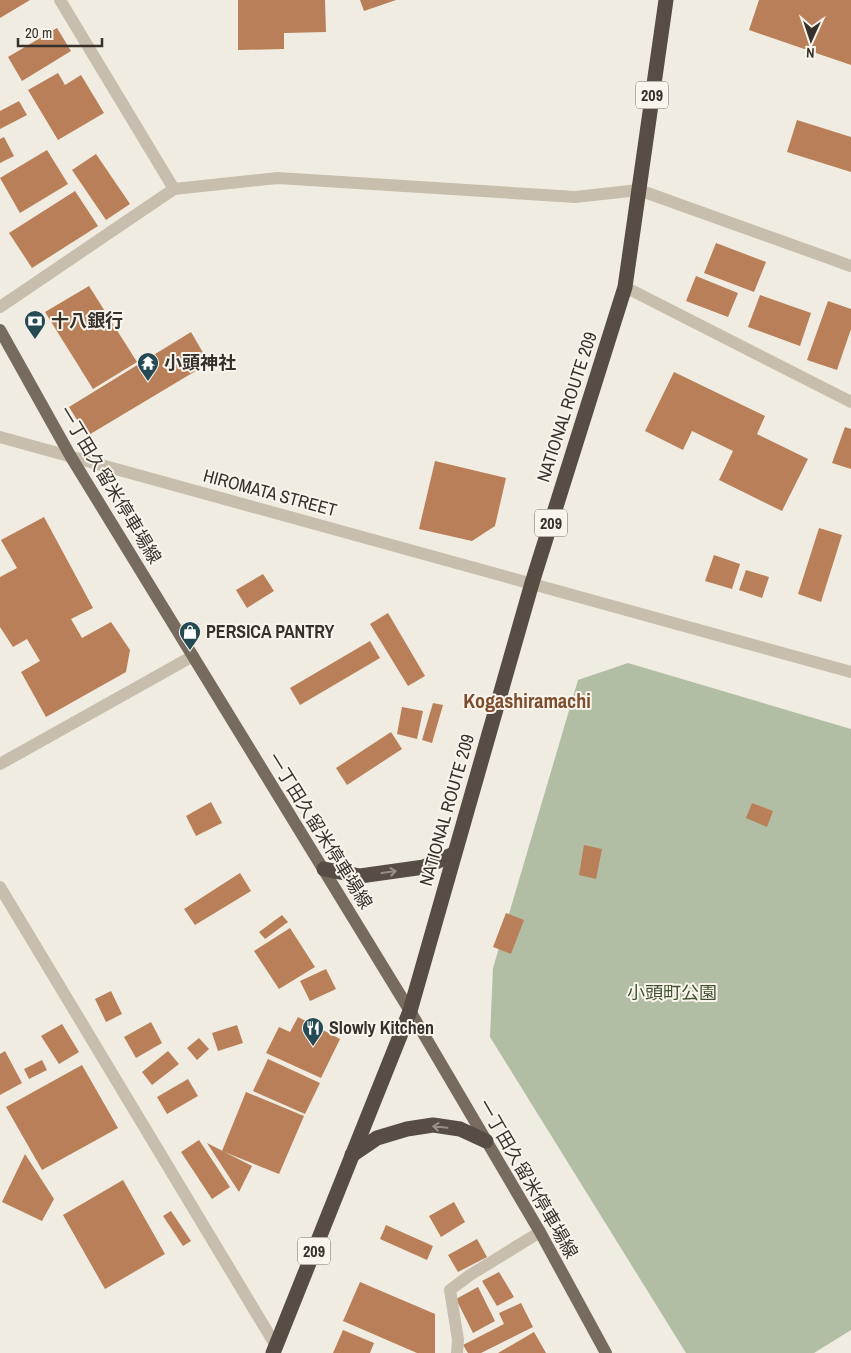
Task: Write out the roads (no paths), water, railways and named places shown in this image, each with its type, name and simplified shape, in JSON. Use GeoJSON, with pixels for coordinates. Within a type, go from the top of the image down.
{"type":"FeatureCollection","features":[{"type":"Feature","properties":{"kind":"highway","name":"NATIONAL ROUTE 209"},"geometry":{"type":"LineString","coordinates":[[274,1350],[410,1011],[532,583],[625,287],[666,0]]}},
{"type":"Feature","properties":{"kind":"highway"},"geometry":{"type":"LineString","coordinates":[[324,869],[360,876],[424,867],[454,854]]}},
{"type":"Feature","properties":{"kind":"highway"},"geometry":{"type":"LineString","coordinates":[[352,1155],[377,1138],[407,1129],[433,1125],[460,1129],[486,1141]]}},
{"type":"Feature","properties":{"kind":"main road","name":"一丁田久留米停車場線"},"geometry":{"type":"LineString","coordinates":[[0,330],[71,457],[410,1011],[540,1232],[606,1353]]}},
{"type":"Feature","properties":{"kind":"street"},"geometry":{"type":"LineString","coordinates":[[60,0],[174,189]]}},
{"type":"Feature","properties":{"kind":"street"},"geometry":{"type":"LineString","coordinates":[[0,307],[174,189],[278,178],[575,197],[639,190],[851,266]]}},
{"type":"Feature","properties":{"kind":"street"},"geometry":{"type":"LineString","coordinates":[[625,287],[851,402]]}},
{"type":"Feature","properties":{"kind":"street","name":"HIROMATA STREET"},"geometry":{"type":"LineString","coordinates":[[0,437],[851,672]]}},
{"type":"Feature","properties":{"kind":"street"},"geometry":{"type":"LineString","coordinates":[[0,764],[192,656]]}},
{"type":"Feature","properties":{"kind":"street"},"geometry":{"type":"LineString","coordinates":[[0,887],[274,1350]]}},
{"type":"Feature","properties":{"kind":"street"},"geometry":{"type":"LineString","coordinates":[[457,1353],[458,1340],[450,1290],[470,1275],[540,1232]]}},
{"type":"Feature","properties":{"kind":"place","name":"十八銀行"},"geometry":{"type":"Point","coordinates":[35,340]}},
{"type":"Feature","properties":{"kind":"place","name":"小頭神社"},"geometry":{"type":"Point","coordinates":[148,382]}},
{"type":"Feature","properties":{"kind":"place","name":"PERSICA PANTRY"},"geometry":{"type":"Point","coordinates":[190,651]}},
{"type":"Feature","properties":{"kind":"place","name":"Slowly Kitchen"},"geometry":{"type":"Point","coordinates":[313,1047]}},
{"type":"Feature","properties":{"kind":"district","name":"Kogashiramachi"},"geometry":{"type":"Point","coordinates":[527,701]}},
{"type":"Feature","properties":{"kind":"park label","name":"小頭町公園"},"geometry":{"type":"Point","coordinates":[672,993]}}]}
